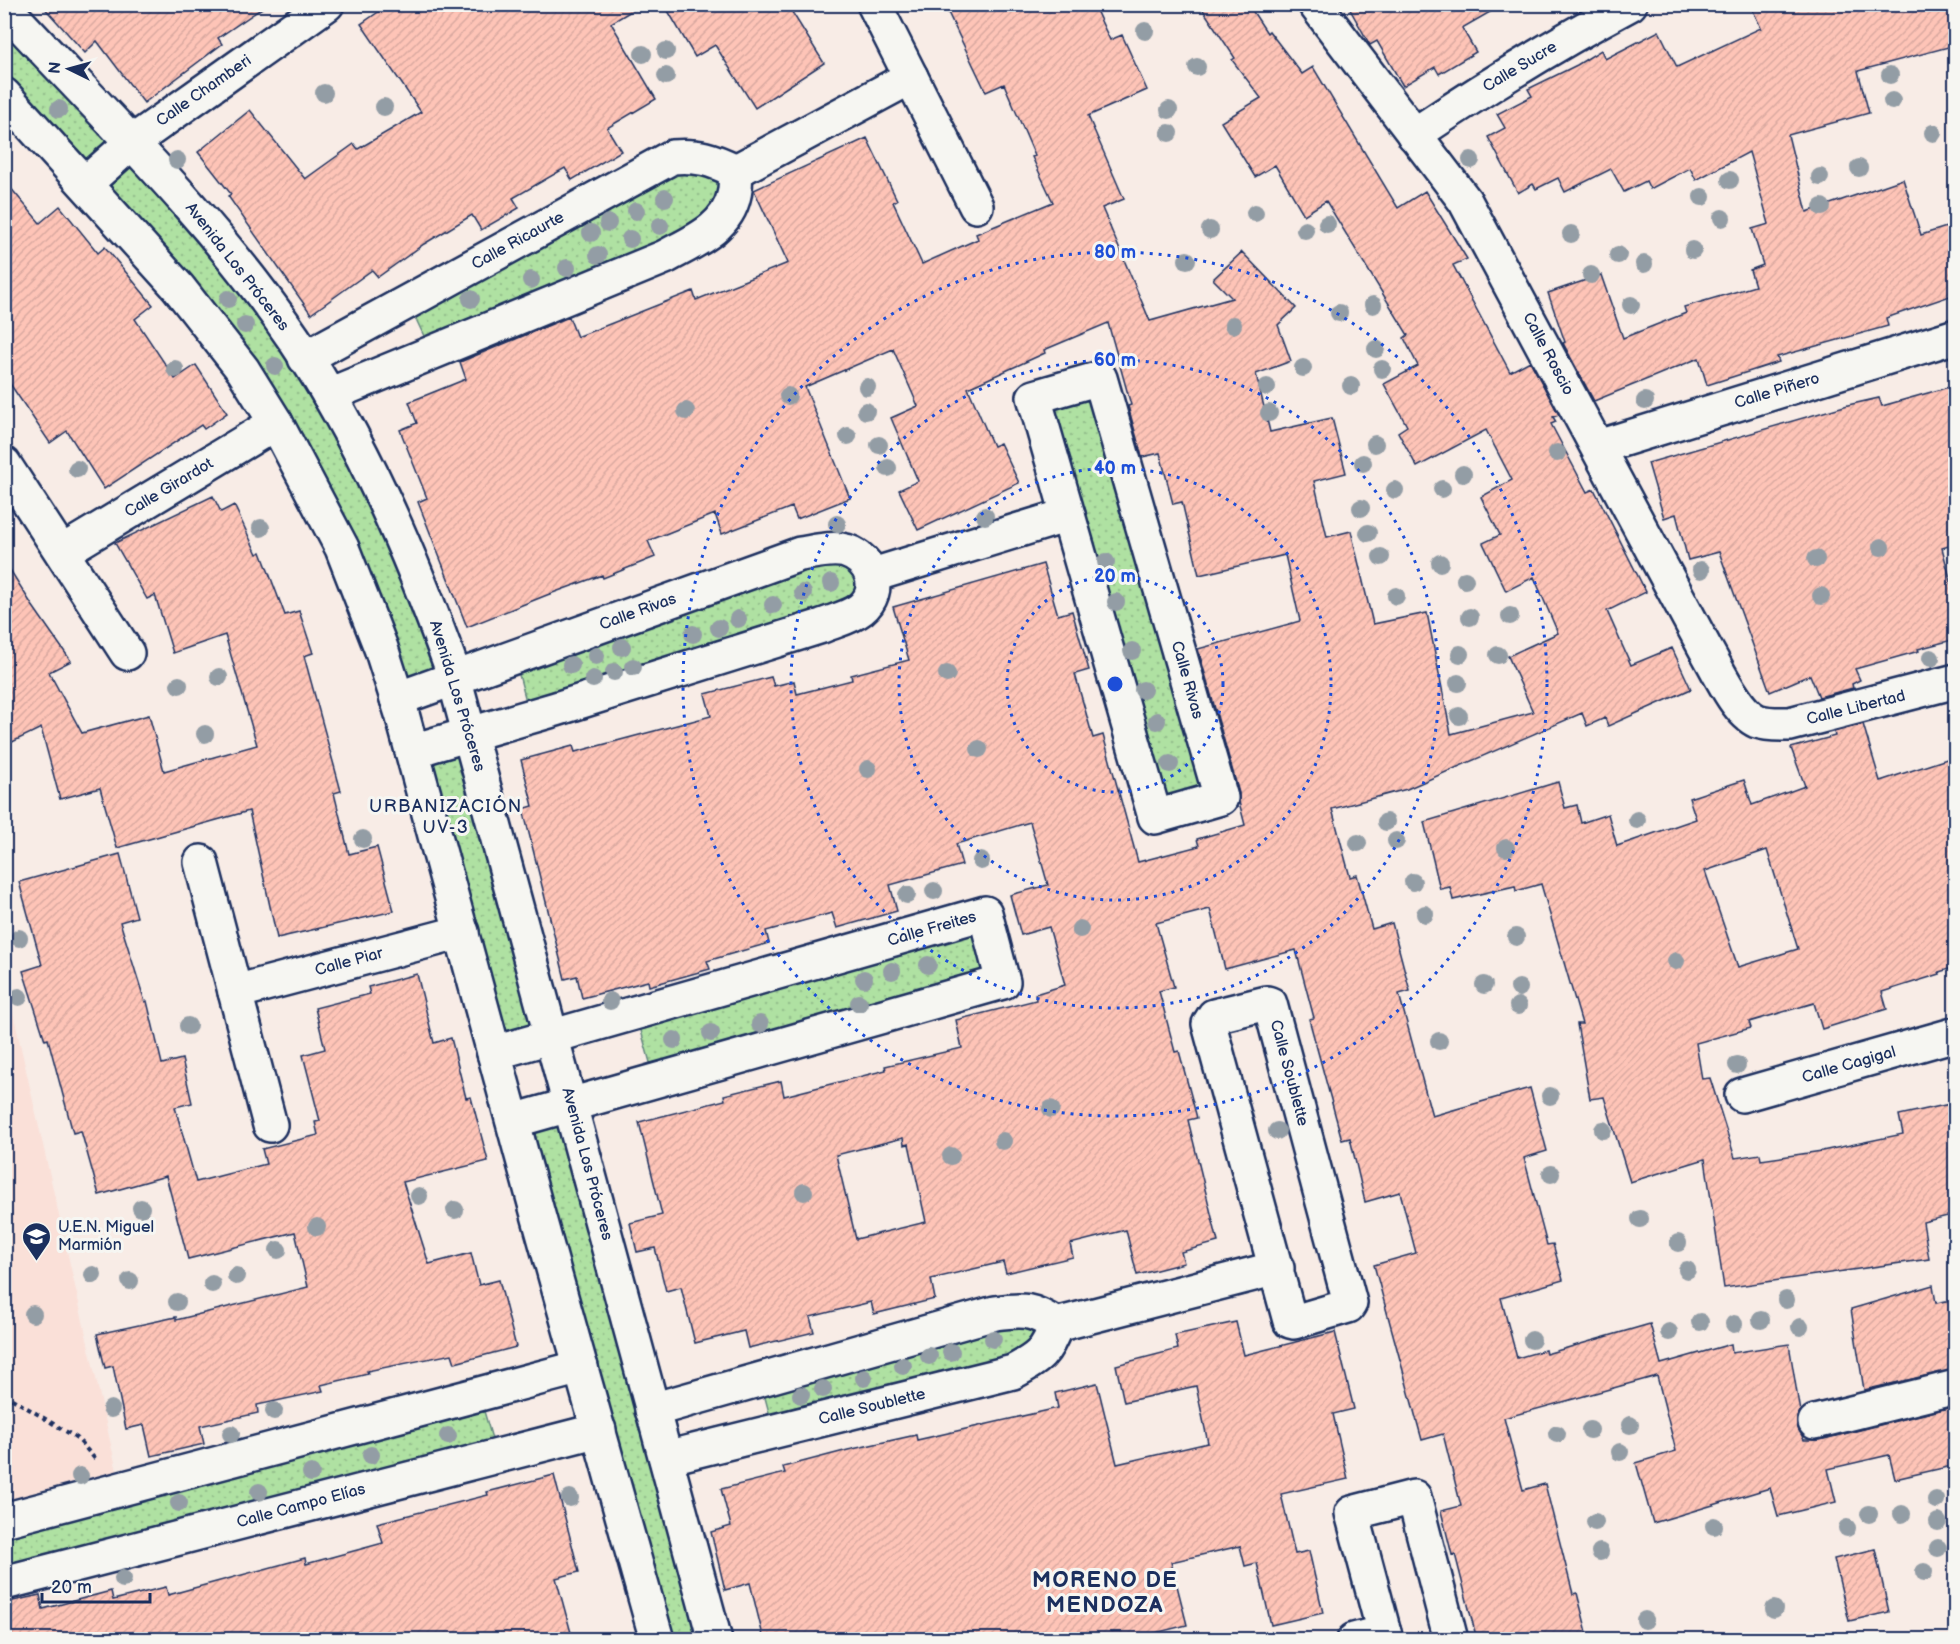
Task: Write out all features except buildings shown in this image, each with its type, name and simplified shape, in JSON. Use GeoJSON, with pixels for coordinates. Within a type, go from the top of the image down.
{"type":"FeatureCollection","features":[{"type":"Feature","properties":{"kind":"street","name":"Calle Chamberi"},"geometry":{"type":"LineString","coordinates":[[86,183],[131,143],[327,4]]}},
{"type":"Feature","properties":{"kind":"street"},"geometry":{"type":"LineString","coordinates":[[874,4],[976,206]]}},
{"type":"Feature","properties":{"kind":"street","name":"Calle Roscio"},"geometry":{"type":"LineString","coordinates":[[1315,4],[1465,201],[1705,648],[1741,709],[1755,720]]}},
{"type":"Feature","properties":{"kind":"street","name":"Calle Sucre"},"geometry":{"type":"LineString","coordinates":[[1413,135],[1500,78],[1630,4]]}},
{"type":"Feature","properties":{"kind":"street","name":"Avenida Los Próceres"},"geometry":{"type":"LineString","coordinates":[[4,7],[196,213],[254,286],[329,395],[358,447],[406,547],[454,678],[470,734],[715,1640]]}},
{"type":"Feature","properties":{"kind":"street"},"geometry":{"type":"LineString","coordinates":[[329,395],[665,256],[705,236],[722,219],[734,196],[736,171],[911,77]]}},
{"type":"Feature","properties":{"kind":"street"},"geometry":{"type":"LineString","coordinates":[[4,95],[178,287],[243,370],[276,423],[342,548],[397,699],[657,1640]]}},
{"type":"Feature","properties":{"kind":"street","name":"Calle Ricaurte"},"geometry":{"type":"LineString","coordinates":[[305,357],[672,157],[693,155],[714,160],[736,171]]}},
{"type":"Feature","properties":{"kind":"street","name":"Calle Piñero"},"geometry":{"type":"LineString","coordinates":[[1598,447],[1956,336]]}},
{"type":"Feature","properties":{"kind":"street","name":"Calle Rivas"},"geometry":{"type":"LineString","coordinates":[[1100,378],[1221,798],[1155,817],[1068,515],[1034,397],[1100,378]]}},
{"type":"Feature","properties":{"kind":"street","name":"Calle Girardot"},"geometry":{"type":"LineString","coordinates":[[62,552],[276,423]]}},
{"type":"Feature","properties":{"kind":"street"},"geometry":{"type":"LineString","coordinates":[[4,464],[127,653]]}},
{"type":"Feature","properties":{"kind":"street"},"geometry":{"type":"LineString","coordinates":[[412,751],[822,626],[860,611],[872,597],[873,575],[1068,515]]}},
{"type":"Feature","properties":{"kind":"street","name":"Calle Rivas"},"geometry":{"type":"LineString","coordinates":[[397,699],[800,554],[828,549],[846,551],[862,560],[873,575]]}},
{"type":"Feature","properties":{"kind":"street","name":"Calle Libertad"},"geometry":{"type":"LineString","coordinates":[[1755,720],[1770,724],[1790,724],[1956,681]]}},
{"type":"Feature","properties":{"kind":"street"},"geometry":{"type":"LineString","coordinates":[[201,862],[270,1125]]}},
{"type":"Feature","properties":{"kind":"street","name":"Calle Freites"},"geometry":{"type":"LineString","coordinates":[[494,1053],[985,914],[1003,982],[513,1121]]}},
{"type":"Feature","properties":{"kind":"street","name":"Calle Piar"},"geometry":{"type":"LineString","coordinates":[[235,992],[462,932]]}},
{"type":"Feature","properties":{"kind":"street","name":"Calle Soublette"},"geometry":{"type":"LineString","coordinates":[[1268,1003],[1349,1305],[1292,1322],[1277,1268],[1209,1024],[1214,1016],[1268,1003]]}},
{"type":"Feature","properties":{"kind":"street","name":"Calle Cagigal"},"geometry":{"type":"LineString","coordinates":[[1742,1095],[1956,1034]]}},
{"type":"Feature","properties":{"kind":"street"},"geometry":{"type":"LineString","coordinates":[[652,1410],[995,1313],[1023,1310],[1038,1313],[1056,1325],[1277,1268]]}},
{"type":"Feature","properties":{"kind":"street","name":"Calle Soublette"},"geometry":{"type":"LineString","coordinates":[[666,1458],[1013,1372],[1035,1360],[1049,1344],[1056,1325]]}},
{"type":"Feature","properties":{"kind":"street"},"geometry":{"type":"LineString","coordinates":[[4,1520],[581,1367]]}},
{"type":"Feature","properties":{"kind":"street"},"geometry":{"type":"LineString","coordinates":[[1815,1422],[1956,1387]]}},
{"type":"Feature","properties":{"kind":"street","name":"Calle Campo Elías"},"geometry":{"type":"LineString","coordinates":[[4,1583],[598,1430]]}},
{"type":"Feature","properties":{"kind":"street"},"geometry":{"type":"LineString","coordinates":[[1374,1637],[1352,1513],[1414,1497],[1451,1640]]}},
{"type":"Feature","properties":{"kind":"path"},"geometry":{"type":"LineString","coordinates":[[4,1394],[76,1438],[121,1489]]}},
{"type":"Feature","properties":{"kind":"shaded area","name":"U.E.N. Miguel Marmión"},"geometry":{"type":"Polygon","coordinates":[[[4,973],[121,1489],[4,1520],[4,973]]]}},
{"type":"Feature","properties":{"kind":"green space"},"geometry":{"type":"Polygon","coordinates":[[[5,7],[293,339],[451,666],[397,699],[276,423],[5,95],[5,7]]]}},
{"type":"Feature","properties":{"kind":"green space"},"geometry":{"type":"Polygon","coordinates":[[[672,157],[736,171],[722,219],[432,353],[408,302],[672,157]]]}},
{"type":"Feature","properties":{"kind":"green space"},"geometry":{"type":"Polygon","coordinates":[[[1100,378],[1221,798],[1155,817],[1034,397],[1100,378]]]}},
{"type":"Feature","properties":{"kind":"green space"},"geometry":{"type":"Polygon","coordinates":[[[846,551],[872,597],[530,716],[514,656],[846,551]]]}},
{"type":"Feature","properties":{"kind":"green space"},"geometry":{"type":"Polygon","coordinates":[[[469,734],[553,1037],[494,1053],[412,751],[469,734]]]}},
{"type":"Feature","properties":{"kind":"green space"},"geometry":{"type":"Polygon","coordinates":[[[985,913],[1003,982],[655,1080],[636,1013],[985,913]]]}},
{"type":"Feature","properties":{"kind":"green space"},"geometry":{"type":"Polygon","coordinates":[[[571,1105],[715,1639],[657,1639],[513,1121],[571,1105]]]}},
{"type":"Feature","properties":{"kind":"green space"},"geometry":{"type":"Polygon","coordinates":[[[1023,1309],[1049,1344],[774,1431],[760,1379],[1023,1309]]]}},
{"type":"Feature","properties":{"kind":"green space"},"geometry":{"type":"Polygon","coordinates":[[[479,1394],[497,1456],[5,1583],[5,1520],[479,1394]]]}},
{"type":"Feature","properties":{"kind":"place","name":"U.E.N. Miguel Marmión"},"geometry":{"type":"Point","coordinates":[37,1262]}},
{"type":"Feature","properties":{"kind":"district","name":"URBANIZACIÓN UV-3"},"geometry":{"type":"Point","coordinates":[446,816]}},
{"type":"Feature","properties":{"kind":"district","name":"MORENO DE MENDOZA"},"geometry":{"type":"Point","coordinates":[1105,1592]}}]}
